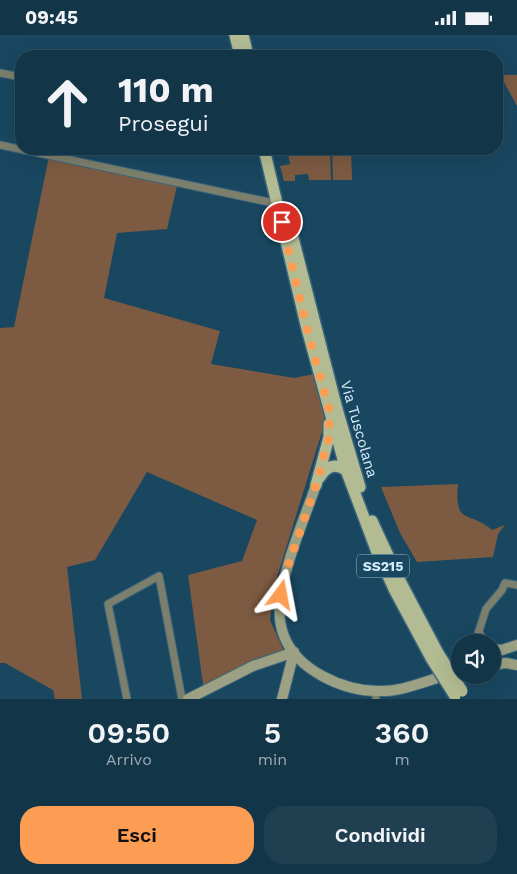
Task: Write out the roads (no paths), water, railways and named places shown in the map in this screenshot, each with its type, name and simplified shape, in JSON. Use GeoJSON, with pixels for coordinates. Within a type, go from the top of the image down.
{"type":"FeatureCollection","features":[{"type":"Feature","properties":{"kind":"main road"},"geometry":{"type":"LineString","coordinates":[[235,35],[239,50]]}},
{"type":"Feature","properties":{"kind":"main road"},"geometry":{"type":"LineString","coordinates":[[243,35],[247,50]]}},
{"type":"Feature","properties":{"kind":"main road","name":"Via Tuscolana"},"geometry":{"type":"LineString","coordinates":[[266,155],[307,329],[346,470],[380,560],[395,591],[461,696]]}},
{"type":"Feature","properties":{"kind":"main road","name":"Via Tuscolana"},"geometry":{"type":"LineString","coordinates":[[273,155],[333,393],[362,492],[376,529],[435,656]]}},
{"type":"Feature","properties":{"kind":"main road"},"geometry":{"type":"LineString","coordinates":[[329,409],[329,437],[316,485],[287,569],[281,595],[280,611],[282,629],[286,640],[294,652],[309,666],[330,679],[376,695],[437,678]]}},
{"type":"Feature","properties":{"kind":"main road"},"geometry":{"type":"LineString","coordinates":[[316,485],[323,472],[329,467],[337,466],[346,470]]}},
{"type":"Feature","properties":{"kind":"main road"},"geometry":{"type":"LineString","coordinates":[[501,650],[517,645]]}},
{"type":"Feature","properties":{"kind":"main road"},"geometry":{"type":"LineString","coordinates":[[188,699],[257,664],[294,652]]}},
{"type":"Feature","properties":{"kind":"main road"},"geometry":{"type":"LineString","coordinates":[[282,699],[294,652]]}},
{"type":"Feature","properties":{"kind":"main road"},"geometry":{"type":"LineString","coordinates":[[501,664],[517,665]]}},
{"type":"Feature","properties":{"kind":"street"},"geometry":{"type":"LineString","coordinates":[[0,73],[15,76]]}},
{"type":"Feature","properties":{"kind":"street"},"geometry":{"type":"LineString","coordinates":[[0,145],[15,148]]}},
{"type":"Feature","properties":{"kind":"street"},"geometry":{"type":"LineString","coordinates":[[47,155],[278,204]]}},
{"type":"Feature","properties":{"kind":"street"},"geometry":{"type":"LineString","coordinates":[[126,699],[108,604],[159,576],[182,699]]}},
{"type":"Feature","properties":{"kind":"street"},"geometry":{"type":"LineString","coordinates":[[478,634],[486,609],[502,590],[505,583],[517,585]]}}]}
